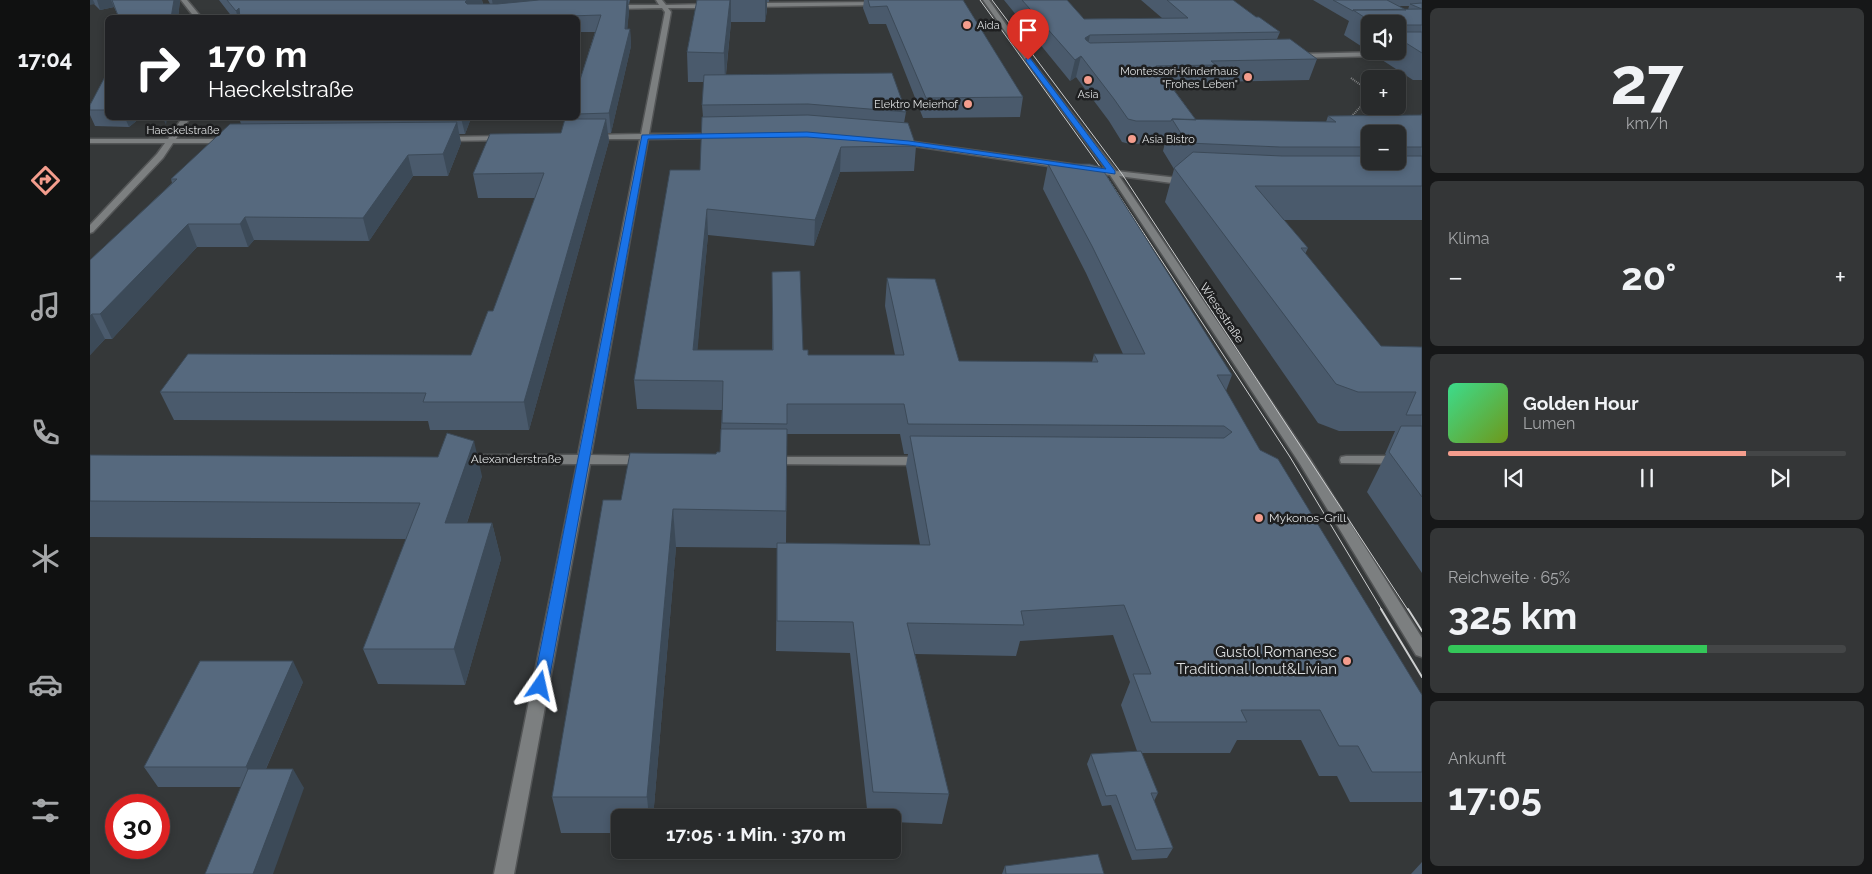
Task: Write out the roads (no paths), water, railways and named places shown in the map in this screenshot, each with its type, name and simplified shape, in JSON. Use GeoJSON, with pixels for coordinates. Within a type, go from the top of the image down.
{"type":"FeatureCollection","features":[{"type":"Feature","properties":{"kind":"street"},"geometry":{"type":"LineString","coordinates":[[184,0],[196,15]]}},
{"type":"Feature","properties":{"kind":"street","name":"Wiesestraße"},"geometry":{"type":"LineString","coordinates":[[986,0],[1034,68],[1113,173],[1305,462],[1422,651]]}},
{"type":"Feature","properties":{"kind":"street"},"geometry":{"type":"LineString","coordinates":[[741,5],[798,2],[883,4]]}},
{"type":"Feature","properties":{"kind":"street"},"geometry":{"type":"LineString","coordinates":[[504,874],[668,12],[662,3]]}},
{"type":"Feature","properties":{"kind":"street"},"geometry":{"type":"LineString","coordinates":[[606,8],[662,3],[722,6]]}},
{"type":"Feature","properties":{"kind":"street"},"geometry":{"type":"LineString","coordinates":[[1288,56],[1422,53]]}},
{"type":"Feature","properties":{"kind":"street"},"geometry":{"type":"LineString","coordinates":[[90,230],[160,156],[185,120]]}},
{"type":"Feature","properties":{"kind":"street"},"geometry":{"type":"LineString","coordinates":[[586,137],[731,135]]}},
{"type":"Feature","properties":{"kind":"street"},"geometry":{"type":"LineString","coordinates":[[440,139],[518,138]]}},
{"type":"Feature","properties":{"kind":"street","name":"Haeckelstraße"},"geometry":{"type":"LineString","coordinates":[[90,141],[236,141]]}},
{"type":"Feature","properties":{"kind":"street"},"geometry":{"type":"LineString","coordinates":[[890,141],[1163,180],[1200,182]]}},
{"type":"Feature","properties":{"kind":"street","name":"Alexanderstraße"},"geometry":{"type":"LineString","coordinates":[[446,459],[654,460]]}},
{"type":"Feature","properties":{"kind":"street"},"geometry":{"type":"LineString","coordinates":[[754,460],[933,461]]}},
{"type":"Feature","properties":{"kind":"street"},"geometry":{"type":"LineString","coordinates":[[1346,460],[1422,460]]}},
{"type":"Feature","properties":{"kind":"tram line"},"geometry":{"type":"LineString","coordinates":[[980,0],[1103,171],[1290,457],[1382,610]]}},
{"type":"Feature","properties":{"kind":"tram line"},"geometry":{"type":"LineString","coordinates":[[992,0],[1122,174],[1408,610]]}},
{"type":"Feature","properties":{"kind":"tram line"},"geometry":{"type":"LineString","coordinates":[[1381,609],[1422,677]]}},
{"type":"Feature","properties":{"kind":"tram line"},"geometry":{"type":"LineString","coordinates":[[1408,609],[1422,631]]}},
{"type":"Feature","properties":{"kind":"place","name":"Aida"},"geometry":{"type":"Point","coordinates":[967,25]}},
{"type":"Feature","properties":{"kind":"place","name":"Montessori-Kinderhaus \"Frohes Leben\""},"geometry":{"type":"Point","coordinates":[1248,77]}},
{"type":"Feature","properties":{"kind":"place","name":"Asia"},"geometry":{"type":"Point","coordinates":[1088,80]}},
{"type":"Feature","properties":{"kind":"place","name":"Elektro Meierhof"},"geometry":{"type":"Point","coordinates":[968,104]}},
{"type":"Feature","properties":{"kind":"place","name":"Asia Bistro"},"geometry":{"type":"Point","coordinates":[1132,139]}},
{"type":"Feature","properties":{"kind":"place","name":"Mykonos-Grill"},"geometry":{"type":"Point","coordinates":[1259,518]}},
{"type":"Feature","properties":{"kind":"place","name":"Gustol Romanesc Traditional Ionut&Livian"},"geometry":{"type":"Point","coordinates":[1347,661]}}]}
